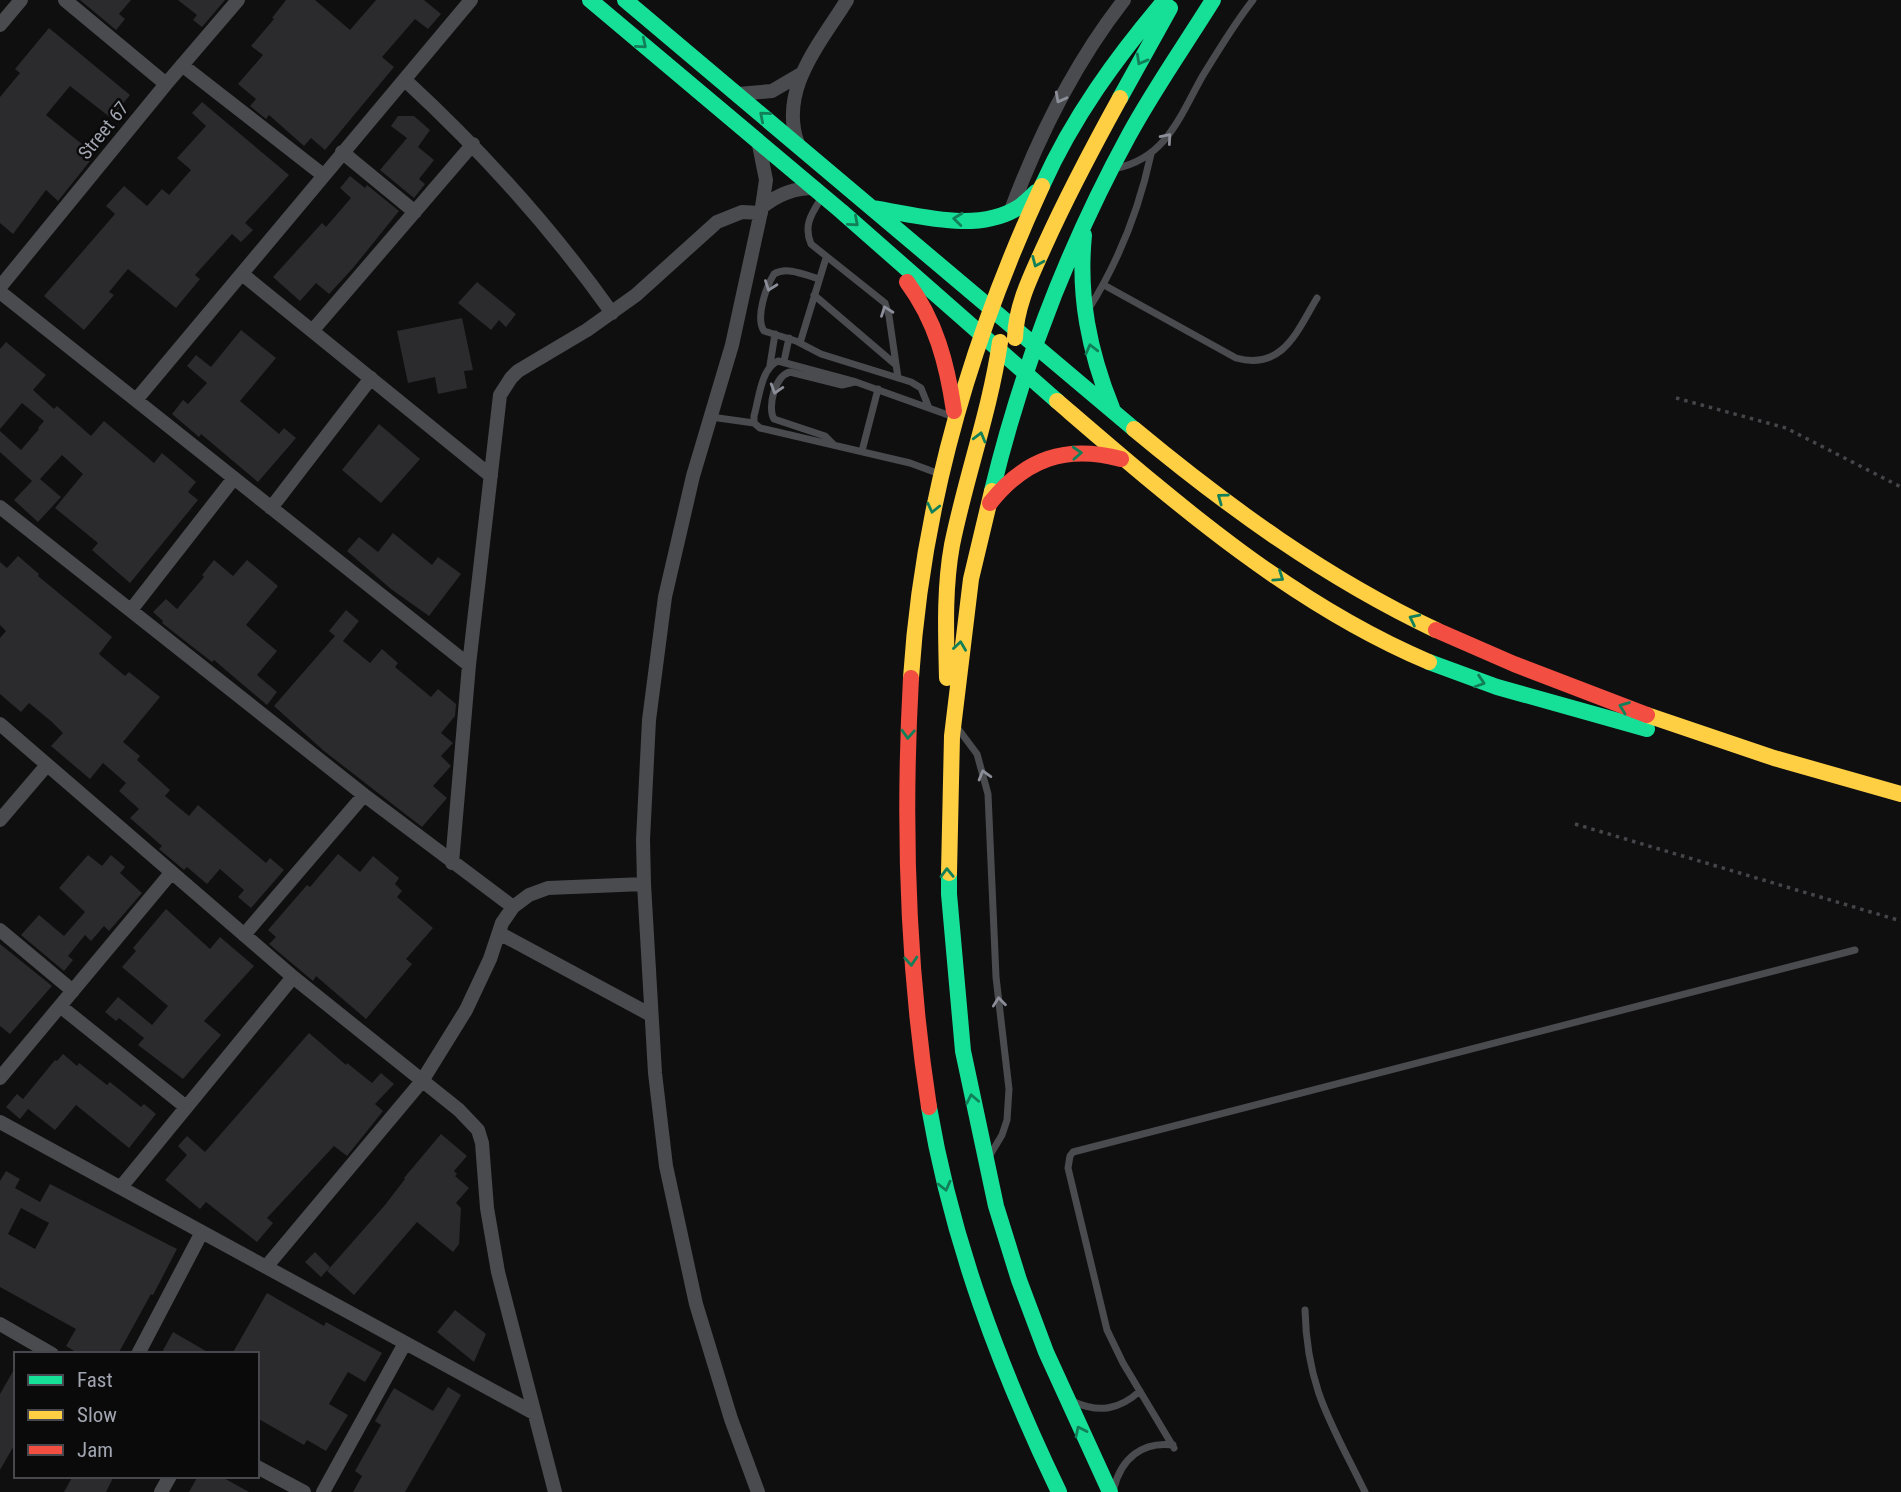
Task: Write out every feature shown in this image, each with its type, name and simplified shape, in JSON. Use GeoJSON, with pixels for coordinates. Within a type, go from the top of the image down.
{"type":"FeatureCollection","features":[{"type":"Feature","properties":{"kind":"street"},"geometry":{"type":"LineString","coordinates":[[0,25],[21,0]]}},
{"type":"Feature","properties":{"kind":"street"},"geometry":{"type":"LineString","coordinates":[[65,0],[166,84]]}},
{"type":"Feature","properties":{"kind":"street","name":"Street 67"},"geometry":{"type":"LineString","coordinates":[[0,290],[166,84],[238,0]]}},
{"type":"Feature","properties":{"kind":"street"},"geometry":{"type":"LineString","coordinates":[[136,400],[471,0]]}},
{"type":"Feature","properties":{"kind":"street"},"geometry":{"type":"LineString","coordinates":[[590,0],[758,139],[1000,353],[1128,461],[1261,565],[1346,620],[1409,654],[1476,681],[1689,740],[1758,754]]}},
{"type":"Feature","properties":{"kind":"street"},"geometry":{"type":"LineString","coordinates":[[625,0],[1114,413],[1286,545],[1358,590],[1396,610],[1535,672],[1646,715],[1758,754],[1901,794]]}},
{"type":"Feature","properties":{"kind":"street"},"geometry":{"type":"LineString","coordinates":[[798,145],[791,109],[797,84],[847,0]]}},
{"type":"Feature","properties":{"kind":"street"},"geometry":{"type":"LineString","coordinates":[[1010,213],[1025,171],[1064,91],[1087,52],[1124,0]]}},
{"type":"Feature","properties":{"kind":"street"},"geometry":{"type":"LineString","coordinates":[[1059,1492],[1014,1394],[966,1262],[941,1169],[917,1028],[907,887],[908,749],[917,611],[941,474],[990,307],[1040,187],[1076,118],[1107,71],[1165,0]]}},
{"type":"Feature","properties":{"kind":"street"},"geometry":{"type":"LineString","coordinates":[[1023,373],[1018,359],[1015,329],[1020,302],[1086,160],[1174,0]]}},
{"type":"Feature","properties":{"kind":"street"},"geometry":{"type":"LineString","coordinates":[[1112,1492],[1064,1397],[1026,1302],[985,1161],[964,1054],[947,899],[952,722],[967,604],[984,514],[1023,373],[1086,216],[1109,170],[1169,66],[1213,0]]}},
{"type":"Feature","properties":{"kind":"street"},"geometry":{"type":"LineString","coordinates":[[182,65],[323,175]]}},
{"type":"Feature","properties":{"kind":"street"},"geometry":{"type":"LineString","coordinates":[[738,94],[772,91],[802,73]]}},
{"type":"Feature","properties":{"kind":"street"},"geometry":{"type":"LineString","coordinates":[[405,80],[473,144],[539,217],[612,313]]}},
{"type":"Feature","properties":{"kind":"street"},"geometry":{"type":"LineString","coordinates":[[758,139],[766,180],[762,210],[732,345],[678,536],[655,658],[645,782],[644,884],[652,1015],[666,1166],[682,1247],[709,1350],[758,1492]]}},
{"type":"Feature","properties":{"kind":"street"},"geometry":{"type":"LineString","coordinates":[[313,330],[473,144]]}},
{"type":"Feature","properties":{"kind":"street"},"geometry":{"type":"LineString","coordinates":[[342,152],[415,212]]}},
{"type":"Feature","properties":{"kind":"street"},"geometry":{"type":"LineString","coordinates":[[872,208],[973,221],[998,218],[1010,213],[1040,187]]}},
{"type":"Feature","properties":{"kind":"street"},"geometry":{"type":"LineString","coordinates":[[452,863],[469,665],[500,395],[511,378],[527,365],[612,313],[660,276],[717,222],[742,212],[762,210],[771,200],[792,190],[819,192]]}},
{"type":"Feature","properties":{"kind":"street"},"geometry":{"type":"LineString","coordinates":[[1086,216],[1082,266],[1084,317],[1094,363],[1114,413]]}},
{"type":"Feature","properties":{"kind":"street"},"geometry":{"type":"LineString","coordinates":[[884,249],[922,302],[934,326],[943,352],[956,418]]}},
{"type":"Feature","properties":{"kind":"street"},"geometry":{"type":"LineString","coordinates":[[242,274],[491,476]]}},
{"type":"Feature","properties":{"kind":"street"},"geometry":{"type":"LineString","coordinates":[[0,290],[469,665]]}},
{"type":"Feature","properties":{"kind":"street"},"geometry":{"type":"LineString","coordinates":[[952,722],[945,652],[948,581],[959,512],[1000,353],[1000,334],[990,307]]}},
{"type":"Feature","properties":{"kind":"street"},"geometry":{"type":"LineString","coordinates":[[271,508],[371,379]]}},
{"type":"Feature","properties":{"kind":"street"},"geometry":{"type":"LineString","coordinates":[[984,514],[1001,488],[1012,478],[1047,457],[1083,452],[1128,461]]}},
{"type":"Feature","properties":{"kind":"street"},"geometry":{"type":"LineString","coordinates":[[131,610],[234,478]]}},
{"type":"Feature","properties":{"kind":"street"},"geometry":{"type":"LineString","coordinates":[[0,507],[364,795],[513,907]]}},
{"type":"Feature","properties":{"kind":"street"},"geometry":{"type":"LineString","coordinates":[[0,724],[243,935],[470,1119],[478,1130],[482,1143],[487,1208],[498,1272],[555,1492]]}},
{"type":"Feature","properties":{"kind":"street"},"geometry":{"type":"LineString","coordinates":[[0,820],[47,765]]}},
{"type":"Feature","properties":{"kind":"street"},"geometry":{"type":"LineString","coordinates":[[243,935],[364,795]]}},
{"type":"Feature","properties":{"kind":"street"},"geometry":{"type":"LineString","coordinates":[[0,1078],[171,873]]}},
{"type":"Feature","properties":{"kind":"street"},"geometry":{"type":"LineString","coordinates":[[266,1267],[422,1081],[466,1010],[507,915],[513,907],[529,895],[548,888],[644,884]]}},
{"type":"Feature","properties":{"kind":"street"},"geometry":{"type":"LineString","coordinates":[[0,930],[73,991]]}},
{"type":"Feature","properties":{"kind":"street"},"geometry":{"type":"LineString","coordinates":[[499,933],[652,1015]]}},
{"type":"Feature","properties":{"kind":"street"},"geometry":{"type":"LineString","coordinates":[[121,1187],[293,977]]}},
{"type":"Feature","properties":{"kind":"street"},"geometry":{"type":"LineString","coordinates":[[60,1006],[186,1107]]}},
{"type":"Feature","properties":{"kind":"street"},"geometry":{"type":"LineString","coordinates":[[0,1122],[534,1413]]}},
{"type":"Feature","properties":{"kind":"street"},"geometry":{"type":"LineString","coordinates":[[139,1352],[202,1232]]}},
{"type":"Feature","properties":{"kind":"street"},"geometry":{"type":"LineString","coordinates":[[0,1324],[49,1352]]}},
{"type":"Feature","properties":{"kind":"street"},"geometry":{"type":"LineString","coordinates":[[323,1492],[405,1343]]}},
{"type":"Feature","properties":{"kind":"street"},"geometry":{"type":"LineString","coordinates":[[259,1468],[304,1492]]}},
{"type":"Feature","properties":{"kind":"lane"},"geometry":{"type":"LineString","coordinates":[[1109,170],[1152,154],[1173,132],[1224,41],[1253,0]]}},
{"type":"Feature","properties":{"kind":"lane"},"geometry":{"type":"LineString","coordinates":[[1084,317],[1104,285],[1133,222],[1152,154]]}},
{"type":"Feature","properties":{"kind":"lane"},"geometry":{"type":"LineString","coordinates":[[819,192],[808,219],[811,244],[885,303],[890,316],[898,378]]}},
{"type":"Feature","properties":{"kind":"lane"},"geometry":{"type":"LineString","coordinates":[[800,343],[826,258]]}},
{"type":"Feature","properties":{"kind":"lane"},"geometry":{"type":"LineString","coordinates":[[819,279],[788,270],[774,274],[760,323],[764,331],[789,338],[821,354],[921,388],[929,408]]}},
{"type":"Feature","properties":{"kind":"lane"},"geometry":{"type":"LineString","coordinates":[[1104,285],[1228,354],[1245,360],[1263,360],[1280,352],[1293,338],[1317,298]]}},
{"type":"Feature","properties":{"kind":"lane"},"geometry":{"type":"LineString","coordinates":[[814,295],[896,365]]}},
{"type":"Feature","properties":{"kind":"lane"},"geometry":{"type":"LineString","coordinates":[[754,423],[775,334]]}},
{"type":"Feature","properties":{"kind":"lane"},"geometry":{"type":"LineString","coordinates":[[784,361],[789,338]]}},
{"type":"Feature","properties":{"kind":"lane"},"geometry":{"type":"LineString","coordinates":[[769,366],[784,361],[856,382],[956,418]]}},
{"type":"Feature","properties":{"kind":"lane"},"geometry":{"type":"LineString","coordinates":[[835,446],[825,436],[774,419],[771,409],[779,379],[790,372],[842,385],[856,382]]}},
{"type":"Feature","properties":{"kind":"lane"},"geometry":{"type":"LineString","coordinates":[[862,451],[877,389]]}},
{"type":"Feature","properties":{"kind":"lane"},"geometry":{"type":"LineString","coordinates":[[711,417],[754,423],[761,428],[911,463],[941,474]]}},
{"type":"Feature","properties":{"kind":"lane"},"geometry":{"type":"LineString","coordinates":[[952,722],[977,754],[988,793],[992,921],[1009,1104],[1002,1135],[985,1161]]}},
{"type":"Feature","properties":{"kind":"lane"},"geometry":{"type":"LineString","coordinates":[[1112,1492],[1121,1467],[1135,1452],[1154,1445],[1174,1447],[1112,1343],[1103,1317],[1068,1168],[1069,1156],[1073,1152],[1855,950]]}},
{"type":"Feature","properties":{"kind":"lane"},"geometry":{"type":"LineString","coordinates":[[1305,1310],[1307,1348],[1315,1388],[1329,1424],[1365,1492]]}},
{"type":"Feature","properties":{"kind":"lane"},"geometry":{"type":"LineString","coordinates":[[1064,1397],[1085,1407],[1102,1409],[1124,1404],[1140,1391]]}},
{"type":"Feature","properties":{"kind":"path"},"geometry":{"type":"LineString","coordinates":[[1676,398],[1786,428],[1901,486]]}},
{"type":"Feature","properties":{"kind":"path"},"geometry":{"type":"LineString","coordinates":[[1574,824],[1901,921]]}},
{"type":"Feature","properties":{"kind":"building"},"geometry":{"type":"Polygon","coordinates":[[[80,0],[131,0],[119,14],[125,19],[116,30],[80,0]]]}},
{"type":"Feature","properties":{"kind":"building"},"geometry":{"type":"Polygon","coordinates":[[[178,0],[225,0],[202,27],[193,20],[197,15],[178,0]]]}},
{"type":"Feature","properties":{"kind":"building"},"geometry":{"type":"Polygon","coordinates":[[[286,0],[315,0],[350,30],[376,0],[424,0],[441,14],[428,29],[415,19],[382,57],[394,67],[325,150],[311,138],[304,146],[269,115],[266,119],[250,106],[256,99],[238,84],[263,55],[251,46],[286,0]]]}},
{"type":"Feature","properties":{"kind":"building"},"geometry":{"type":"Polygon","coordinates":[[[49,28],[130,95],[111,118],[70,86],[46,115],[83,145],[78,152],[90,161],[58,201],[46,190],[13,234],[0,223],[0,97],[20,73],[15,69],[49,28]]]}},
{"type":"Feature","properties":{"kind":"building"},"geometry":{"type":"Polygon","coordinates":[[[202,102],[289,175],[245,223],[253,230],[241,242],[232,234],[195,275],[200,279],[176,308],[128,269],[109,292],[114,295],[84,330],[44,296],[115,214],[106,206],[124,186],[147,206],[162,189],[169,195],[191,170],[177,158],[206,126],[192,113],[202,102]]]}},
{"type":"Feature","properties":{"kind":"building"},"geometry":{"type":"Polygon","coordinates":[[[398,116],[414,116],[430,130],[418,147],[434,160],[419,179],[425,184],[414,198],[380,170],[407,138],[391,126],[398,116]]]}},
{"type":"Feature","properties":{"kind":"building"},"geometry":{"type":"Polygon","coordinates":[[[350,176],[365,188],[367,185],[399,211],[329,294],[316,283],[300,301],[273,277],[322,223],[326,227],[351,198],[340,188],[350,176]]]}},
{"type":"Feature","properties":{"kind":"building"},"geometry":{"type":"Polygon","coordinates":[[[477,282],[516,314],[506,327],[499,320],[491,330],[458,303],[477,282]]]}},
{"type":"Feature","properties":{"kind":"building"},"geometry":{"type":"Polygon","coordinates":[[[462,318],[473,370],[464,371],[467,388],[438,394],[435,377],[408,383],[397,331],[462,318]]]}},
{"type":"Feature","properties":{"kind":"building"},"geometry":{"type":"Polygon","coordinates":[[[241,330],[276,358],[240,401],[279,434],[284,428],[296,438],[258,482],[201,434],[199,437],[172,414],[183,400],[188,404],[207,383],[187,366],[196,355],[211,367],[241,330]]]}},
{"type":"Feature","properties":{"kind":"building"},"geometry":{"type":"Polygon","coordinates":[[[6,342],[46,375],[33,390],[54,409],[57,406],[91,436],[104,421],[154,463],[162,453],[196,482],[188,492],[198,500],[130,583],[92,550],[98,543],[55,508],[83,474],[62,455],[40,479],[61,497],[38,522],[14,500],[32,481],[0,452],[0,431],[21,450],[44,421],[22,403],[0,429],[0,349],[6,342]]]}},
{"type":"Feature","properties":{"kind":"building"},"geometry":{"type":"Polygon","coordinates":[[[379,424],[420,459],[381,503],[342,470],[379,424]]]}},
{"type":"Feature","properties":{"kind":"building"},"geometry":{"type":"Polygon","coordinates":[[[393,533],[432,565],[438,557],[461,574],[429,616],[391,589],[347,551],[359,537],[378,552],[393,533]]]}},
{"type":"Feature","properties":{"kind":"building"},"geometry":{"type":"Polygon","coordinates":[[[18,556],[112,637],[99,654],[125,676],[129,672],[160,697],[123,742],[140,756],[137,760],[170,790],[165,796],[189,816],[198,805],[266,863],[270,858],[284,870],[251,908],[238,897],[244,890],[220,869],[207,884],[187,867],[184,870],[159,849],[162,846],[130,818],[139,809],[119,791],[126,783],[103,763],[90,779],[51,746],[63,733],[52,722],[29,703],[21,712],[0,694],[0,638],[6,631],[0,625],[0,562],[7,568],[18,556]]]}},
{"type":"Feature","properties":{"kind":"building"},"geometry":{"type":"Polygon","coordinates":[[[214,560],[233,576],[247,560],[278,586],[246,625],[277,651],[257,675],[277,692],[267,705],[214,660],[212,662],[162,623],[153,612],[166,599],[177,609],[204,577],[202,575],[214,560]]]}},
{"type":"Feature","properties":{"kind":"building"},"geometry":{"type":"Polygon","coordinates":[[[346,610],[359,621],[343,641],[370,663],[382,649],[398,663],[395,667],[431,697],[438,689],[456,704],[455,716],[441,733],[453,743],[441,756],[451,766],[433,786],[447,798],[422,827],[324,751],[274,706],[335,636],[329,631],[346,610]]]}},
{"type":"Feature","properties":{"kind":"building"},"geometry":{"type":"Polygon","coordinates":[[[338,854],[360,872],[373,856],[399,878],[395,884],[402,891],[397,897],[433,928],[406,959],[412,964],[366,1019],[316,976],[313,981],[269,944],[276,937],[268,930],[338,854]]]}},
{"type":"Feature","properties":{"kind":"building"},"geometry":{"type":"Polygon","coordinates":[[[88,855],[102,866],[111,855],[125,867],[120,873],[142,893],[109,931],[104,926],[91,941],[85,935],[68,956],[73,960],[64,971],[21,935],[39,915],[64,936],[85,912],[59,888],[88,855]]]}},
{"type":"Feature","properties":{"kind":"building"},"geometry":{"type":"Polygon","coordinates":[[[166,909],[210,949],[220,937],[254,966],[204,1021],[221,1035],[183,1079],[138,1045],[144,1038],[119,1018],[116,1021],[105,1012],[118,997],[152,1025],[168,1006],[122,967],[136,951],[133,948],[166,909]]]}},
{"type":"Feature","properties":{"kind":"building"},"geometry":{"type":"Polygon","coordinates":[[[0,944],[52,986],[10,1034],[0,1026],[0,944]]]}},
{"type":"Feature","properties":{"kind":"building"},"geometry":{"type":"Polygon","coordinates":[[[309,1033],[372,1083],[381,1073],[394,1084],[375,1104],[383,1111],[347,1156],[334,1146],[267,1218],[273,1223],[257,1242],[206,1202],[200,1209],[165,1180],[187,1155],[178,1146],[187,1136],[205,1152],[309,1033]]]}},
{"type":"Feature","properties":{"kind":"building"},"geometry":{"type":"Polygon","coordinates":[[[63,1054],[77,1066],[79,1063],[107,1085],[110,1082],[141,1107],[144,1104],[156,1114],[129,1148],[76,1105],[55,1130],[28,1109],[20,1119],[6,1107],[17,1094],[23,1099],[63,1054]]]}},
{"type":"Feature","properties":{"kind":"building"},"geometry":{"type":"Polygon","coordinates":[[[441,1134],[467,1156],[454,1171],[457,1174],[455,1176],[469,1188],[456,1203],[461,1208],[459,1244],[453,1252],[417,1222],[354,1295],[327,1271],[385,1205],[441,1134]]]}},
{"type":"Feature","properties":{"kind":"building"},"geometry":{"type":"Polygon","coordinates":[[[6,1171],[20,1179],[15,1188],[40,1202],[50,1184],[177,1249],[119,1352],[76,1352],[66,1346],[76,1329],[0,1287],[0,1181],[6,1171]],[[21,1208],[8,1234],[35,1249],[49,1223],[21,1208]]]}},
{"type":"Feature","properties":{"kind":"building"},"geometry":{"type":"Polygon","coordinates":[[[315,1252],[330,1267],[321,1277],[305,1262],[315,1252]]]}},
{"type":"Feature","properties":{"kind":"building"},"geometry":{"type":"Polygon","coordinates":[[[267,1293],[324,1326],[326,1322],[382,1353],[365,1382],[348,1372],[329,1404],[348,1415],[326,1451],[307,1440],[304,1445],[259,1419],[259,1352],[233,1352],[267,1293]]]}},
{"type":"Feature","properties":{"kind":"building"},"geometry":{"type":"Polygon","coordinates":[[[455,1310],[486,1334],[474,1362],[437,1332],[455,1310]]]}},
{"type":"Feature","properties":{"kind":"building"},"geometry":{"type":"Polygon","coordinates":[[[173,1332],[208,1352],[162,1352],[173,1332]]]}},
{"type":"Feature","properties":{"kind":"building"},"geometry":{"type":"Polygon","coordinates":[[[14,1370],[14,1446],[0,1470],[0,1394],[14,1370]]]}},
{"type":"Feature","properties":{"kind":"building"},"geometry":{"type":"Polygon","coordinates":[[[448,1387],[461,1395],[405,1492],[353,1492],[362,1476],[355,1471],[381,1425],[375,1421],[394,1388],[433,1411],[448,1387]]]}},
{"type":"Feature","properties":{"kind":"building"},"geometry":{"type":"Polygon","coordinates":[[[72,1478],[113,1478],[106,1492],[64,1492],[72,1478]]]}},
{"type":"Feature","properties":{"kind":"building"},"geometry":{"type":"Polygon","coordinates":[[[197,1478],[224,1478],[249,1492],[189,1492],[197,1478]]]}},
{"type":"Feature","properties":{"kind":"traffic: fast"},"geometry":{"type":"LineString","coordinates":[[590,0],[841,211],[1057,401]]}},
{"type":"Feature","properties":{"kind":"traffic: fast"},"geometry":{"type":"LineString","coordinates":[[625,0],[1134,429]]}},
{"type":"Feature","properties":{"kind":"traffic: fast"},"geometry":{"type":"LineString","coordinates":[[1042,186],[1067,136],[1097,89],[1165,0]]}},
{"type":"Feature","properties":{"kind":"traffic: fast"},"geometry":{"type":"LineString","coordinates":[[992,491],[1032,353],[1086,220],[1139,118],[1213,0]]}},
{"type":"Feature","properties":{"kind":"traffic: fast"},"geometry":{"type":"LineString","coordinates":[[1120,98],[1170,8]]}},
{"type":"Feature","properties":{"kind":"traffic: fast"},"geometry":{"type":"LineString","coordinates":[[872,208],[928,218],[985,220],[1019,207],[1036,192]]}},
{"type":"Feature","properties":{"kind":"traffic: fast"},"geometry":{"type":"LineString","coordinates":[[1084,235],[1083,280],[1087,323],[1097,366],[1112,408]]}},
{"type":"Feature","properties":{"kind":"traffic: fast"},"geometry":{"type":"LineString","coordinates":[[1429,662],[1497,687],[1647,729]]}},
{"type":"Feature","properties":{"kind":"traffic: fast"},"geometry":{"type":"LineString","coordinates":[[949,873],[963,1051],[996,1206],[1019,1280],[1046,1352],[1110,1492]]}},
{"type":"Feature","properties":{"kind":"traffic: fast"},"geometry":{"type":"LineString","coordinates":[[929,1107],[951,1207],[981,1304],[1017,1399],[1059,1492]]}},
{"type":"Feature","properties":{"kind":"traffic: slow"},"geometry":{"type":"LineString","coordinates":[[1015,338],[1021,302],[1034,269],[1071,190],[1120,98]]}},
{"type":"Feature","properties":{"kind":"traffic: slow"},"geometry":{"type":"LineString","coordinates":[[911,678],[926,550],[954,426],[993,304],[1042,186]]}},
{"type":"Feature","properties":{"kind":"traffic: slow"},"geometry":{"type":"LineString","coordinates":[[947,678],[949,562],[1000,342]]}},
{"type":"Feature","properties":{"kind":"traffic: slow"},"geometry":{"type":"LineString","coordinates":[[1057,401],[1188,511],[1280,579],[1377,638],[1429,662]]}},
{"type":"Feature","properties":{"kind":"traffic: slow"},"geometry":{"type":"LineString","coordinates":[[1134,429],[1205,486],[1279,539],[1356,588],[1436,630]]}},
{"type":"Feature","properties":{"kind":"traffic: slow"},"geometry":{"type":"LineString","coordinates":[[949,873],[952,736],[971,579],[992,491]]}},
{"type":"Feature","properties":{"kind":"traffic: slow"},"geometry":{"type":"LineString","coordinates":[[1647,715],[1774,758],[1901,794]]}},
{"type":"Feature","properties":{"kind":"traffic: jam"},"geometry":{"type":"LineString","coordinates":[[907,282],[926,312],[939,344],[954,411]]}},
{"type":"Feature","properties":{"kind":"traffic: jam"},"geometry":{"type":"LineString","coordinates":[[990,503],[1018,475],[1048,459],[1082,453],[1121,459]]}},
{"type":"Feature","properties":{"kind":"traffic: jam"},"geometry":{"type":"LineString","coordinates":[[1436,630],[1514,664],[1647,715]]}},
{"type":"Feature","properties":{"kind":"traffic: jam"},"geometry":{"type":"LineString","coordinates":[[911,678],[907,786],[909,893],[916,1000],[929,1107]]}}]}
